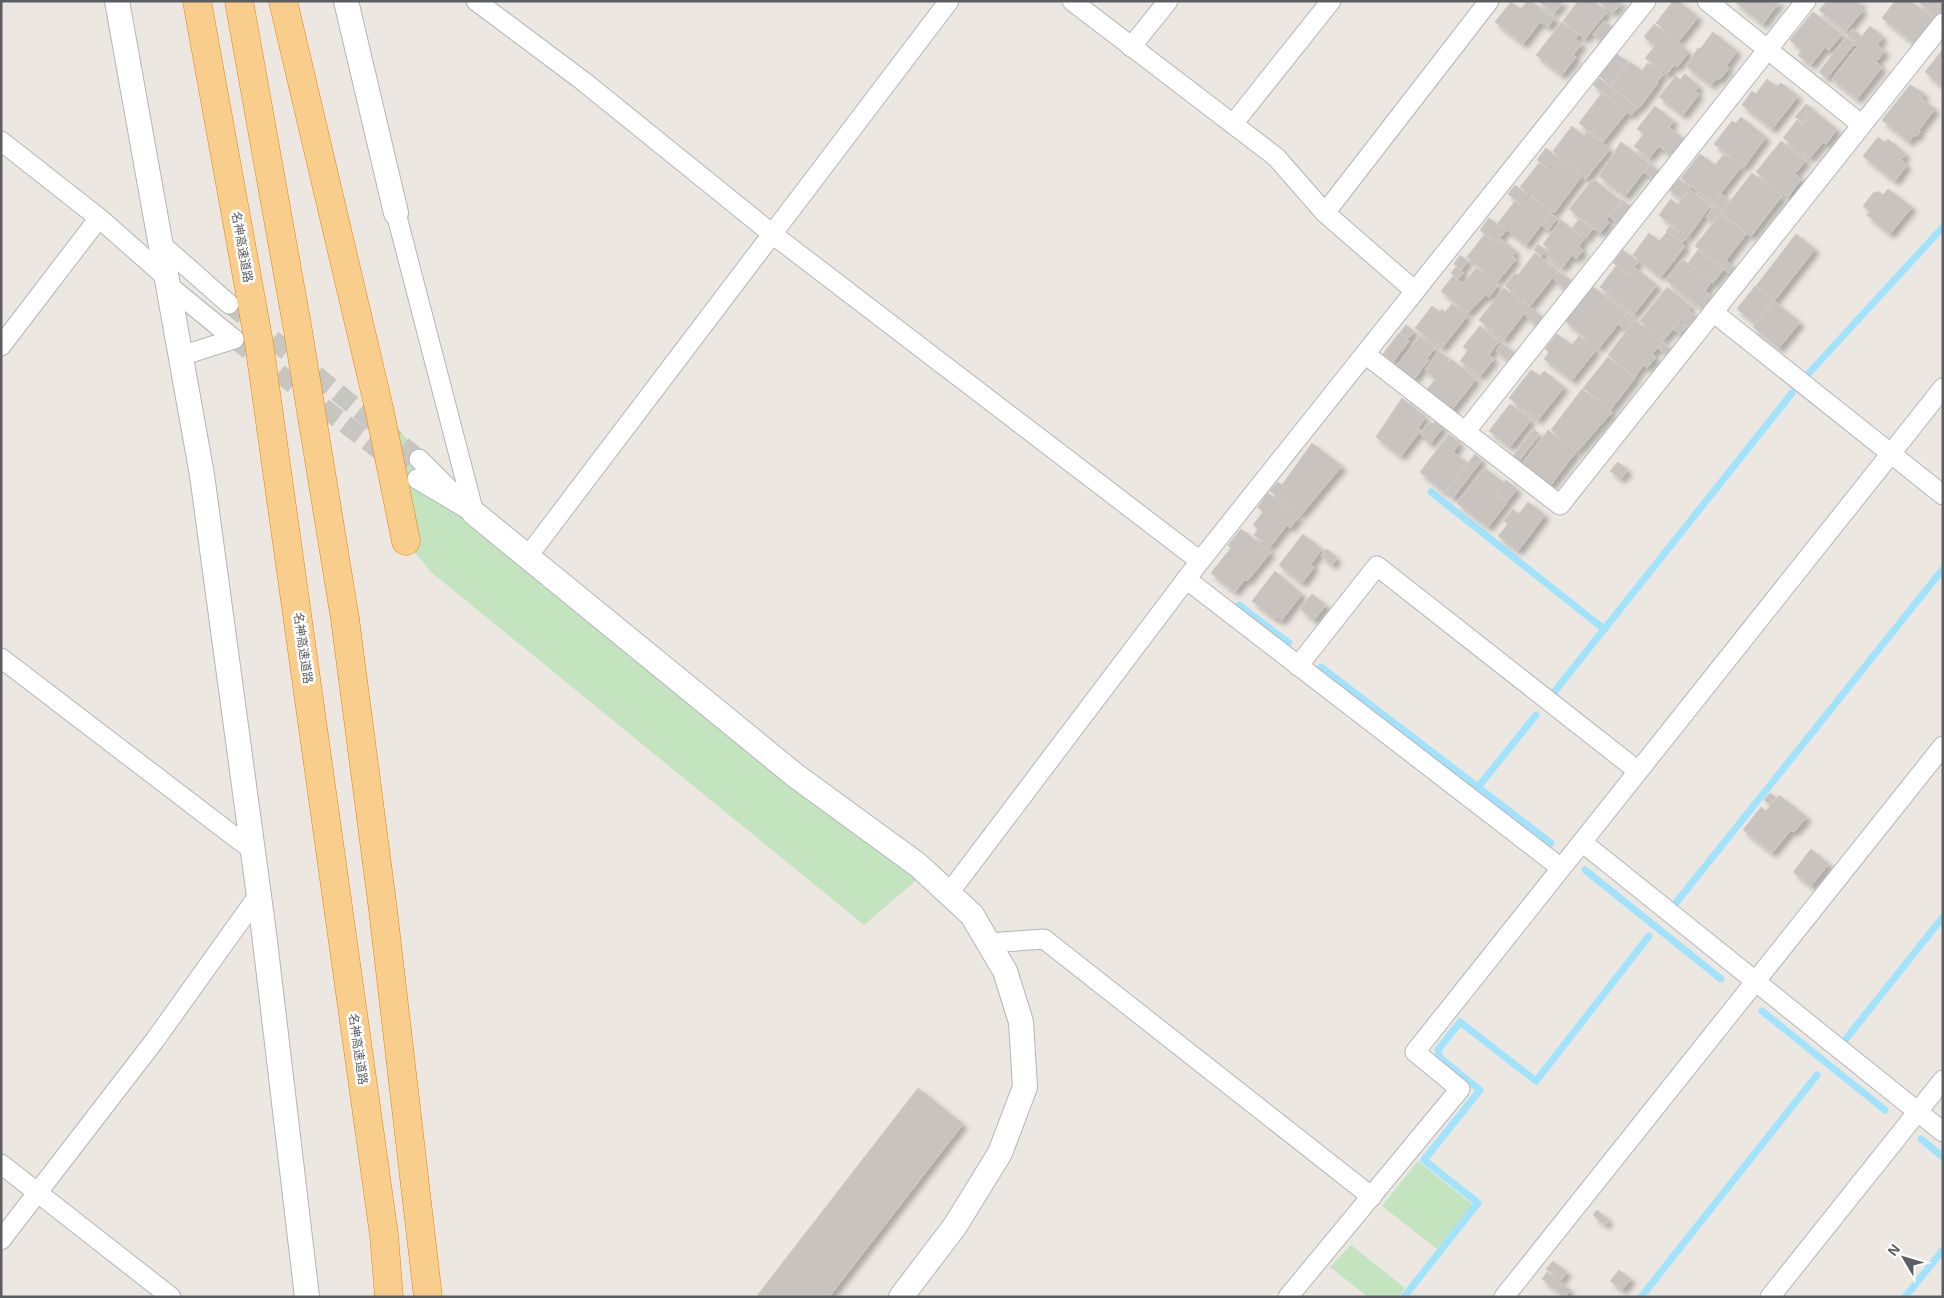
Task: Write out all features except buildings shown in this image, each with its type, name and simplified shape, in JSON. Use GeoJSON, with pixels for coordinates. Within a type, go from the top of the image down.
{"type":"FeatureCollection","features":[{"type":"Feature","properties":{"kind":"highway","name":"名神高速道路"},"geometry":{"type":"LineString","coordinates":[[197,1],[261,353],[381,1216],[389,1297]]}},
{"type":"Feature","properties":{"kind":"highway"},"geometry":{"type":"LineString","coordinates":[[239,1],[298,325],[344,619],[384,910],[428,1297]]}},
{"type":"Feature","properties":{"kind":"highway"},"geometry":{"type":"LineString","coordinates":[[283,1],[379,408],[406,541]]}},
{"type":"Feature","properties":{"kind":"street"},"geometry":{"type":"LineString","coordinates":[[117,1],[202,475],[258,896],[307,1297]]}},
{"type":"Feature","properties":{"kind":"street"},"geometry":{"type":"LineString","coordinates":[[346,1],[396,213],[470,509]]}},
{"type":"Feature","properties":{"kind":"street"},"geometry":{"type":"LineString","coordinates":[[476,1],[583,81],[772,233],[1200,561]]}},
{"type":"Feature","properties":{"kind":"street"},"geometry":{"type":"LineString","coordinates":[[528,556],[949,1]]}},
{"type":"Feature","properties":{"kind":"street"},"geometry":{"type":"LineString","coordinates":[[1072,1],[1276,157],[1325,213],[1415,291]]}},
{"type":"Feature","properties":{"kind":"street"},"geometry":{"type":"LineString","coordinates":[[1131,48],[1168,1]]}},
{"type":"Feature","properties":{"kind":"street"},"geometry":{"type":"LineString","coordinates":[[1233,124],[1331,1]]}},
{"type":"Feature","properties":{"kind":"street"},"geometry":{"type":"LineString","coordinates":[[1325,213],[1489,1]]}},
{"type":"Feature","properties":{"kind":"street"},"geometry":{"type":"LineString","coordinates":[[949,893],[1200,561],[1646,1]]}},
{"type":"Feature","properties":{"kind":"street"},"geometry":{"type":"LineString","coordinates":[[1707,1],[1862,124]]}},
{"type":"Feature","properties":{"kind":"street"},"geometry":{"type":"LineString","coordinates":[[1465,432],[1806,1]]}},
{"type":"Feature","properties":{"kind":"street"},"geometry":{"type":"LineString","coordinates":[[1365,354],[1560,505],[1943,23]]}},
{"type":"Feature","properties":{"kind":"street"},"geometry":{"type":"LineString","coordinates":[[1,141],[99,218],[167,281],[234,339],[181,356]]}},
{"type":"Feature","properties":{"kind":"street"},"geometry":{"type":"LineString","coordinates":[[1,346],[99,218]]}},
{"type":"Feature","properties":{"kind":"street"},"geometry":{"type":"LineString","coordinates":[[161,244],[229,304]]}},
{"type":"Feature","properties":{"kind":"street"},"geometry":{"type":"LineString","coordinates":[[1713,312],[1943,495]]}},
{"type":"Feature","properties":{"kind":"street"},"geometry":{"type":"LineString","coordinates":[[1288,1297],[1460,1089],[1415,1052],[1943,388]]}},
{"type":"Feature","properties":{"kind":"street"},"geometry":{"type":"LineString","coordinates":[[419,459],[470,509],[796,776],[918,864],[972,915],[1005,971],[1021,1022],[1025,1087],[1000,1153],[955,1226],[901,1297]]}},
{"type":"Feature","properties":{"kind":"street"},"geometry":{"type":"LineString","coordinates":[[417,479],[470,509]]}},
{"type":"Feature","properties":{"kind":"street"},"geometry":{"type":"LineString","coordinates":[[1298,666],[1377,566],[1638,771]]}},
{"type":"Feature","properties":{"kind":"street"},"geometry":{"type":"LineString","coordinates":[[1186,579],[1562,868]]}},
{"type":"Feature","properties":{"kind":"street"},"geometry":{"type":"LineString","coordinates":[[1,658],[252,850]]}},
{"type":"Feature","properties":{"kind":"street"},"geometry":{"type":"LineString","coordinates":[[1504,1297],[1943,746]]}},
{"type":"Feature","properties":{"kind":"street"},"geometry":{"type":"LineString","coordinates":[[1582,842],[1943,1132]]}},
{"type":"Feature","properties":{"kind":"street"},"geometry":{"type":"LineString","coordinates":[[1,1240],[155,1040],[258,896]]}},
{"type":"Feature","properties":{"kind":"street"},"geometry":{"type":"LineString","coordinates":[[988,943],[1044,939],[1372,1197]]}},
{"type":"Feature","properties":{"kind":"street"},"geometry":{"type":"LineString","coordinates":[[1770,1297],[1943,1080]]}},
{"type":"Feature","properties":{"kind":"street"},"geometry":{"type":"LineString","coordinates":[[1,1164],[171,1297]]}},
{"type":"Feature","properties":{"kind":"green space"},"geometry":{"type":"Polygon","coordinates":[[[379,408],[474,513],[926,872],[864,925],[431,572],[406,541],[379,408]]]}},
{"type":"Feature","properties":{"kind":"green space"},"geometry":{"type":"Polygon","coordinates":[[[1418,1161],[1473,1205],[1437,1249],[1382,1206],[1418,1161]]]}},
{"type":"Feature","properties":{"kind":"green space"},"geometry":{"type":"Polygon","coordinates":[[[1351,1245],[1405,1288],[1399,1297],[1368,1297],[1330,1267],[1351,1245]]]}},
{"type":"Feature","properties":{"kind":"waterway"},"geometry":{"type":"LineString","coordinates":[[1808,374],[1943,227]]}},
{"type":"Feature","properties":{"kind":"waterway"},"geometry":{"type":"LineString","coordinates":[[1551,696],[1792,393]]}},
{"type":"Feature","properties":{"kind":"waterway"},"geometry":{"type":"LineString","coordinates":[[1431,492],[1604,629]]}},
{"type":"Feature","properties":{"kind":"waterway"},"geometry":{"type":"LineString","coordinates":[[1675,904],[1943,569]]}},
{"type":"Feature","properties":{"kind":"waterway"},"geometry":{"type":"LineString","coordinates":[[1239,605],[1289,643]]}},
{"type":"Feature","properties":{"kind":"waterway"},"geometry":{"type":"LineString","coordinates":[[1321,667],[1551,843]]}},
{"type":"Feature","properties":{"kind":"waterway"},"geometry":{"type":"LineString","coordinates":[[1478,787],[1536,715]]}},
{"type":"Feature","properties":{"kind":"waterway"},"geometry":{"type":"LineString","coordinates":[[1585,870],[1721,979]]}},
{"type":"Feature","properties":{"kind":"waterway"},"geometry":{"type":"LineString","coordinates":[[1845,1040],[1943,917]]}},
{"type":"Feature","properties":{"kind":"waterway"},"geometry":{"type":"LineString","coordinates":[[1404,1297],[1478,1203],[1424,1160],[1480,1090],[1439,1057],[1438,1050],[1460,1022],[1536,1081],[1649,936]]}},
{"type":"Feature","properties":{"kind":"waterway"},"geometry":{"type":"LineString","coordinates":[[1762,1011],[1885,1110]]}},
{"type":"Feature","properties":{"kind":"waterway"},"geometry":{"type":"LineString","coordinates":[[1641,1297],[1817,1075]]}},
{"type":"Feature","properties":{"kind":"waterway"},"geometry":{"type":"LineString","coordinates":[[1921,1139],[1943,1157]]}},
{"type":"Feature","properties":{"kind":"waterway"},"geometry":{"type":"LineString","coordinates":[[1905,1297],[1943,1250]]}},
{"type":"Feature","properties":{"kind":"tunnel"},"geometry":{"type":"LineString","coordinates":[[229,304],[419,459]]}},
{"type":"Feature","properties":{"kind":"tunnel"},"geometry":{"type":"LineString","coordinates":[[234,339],[417,479]]}}]}
